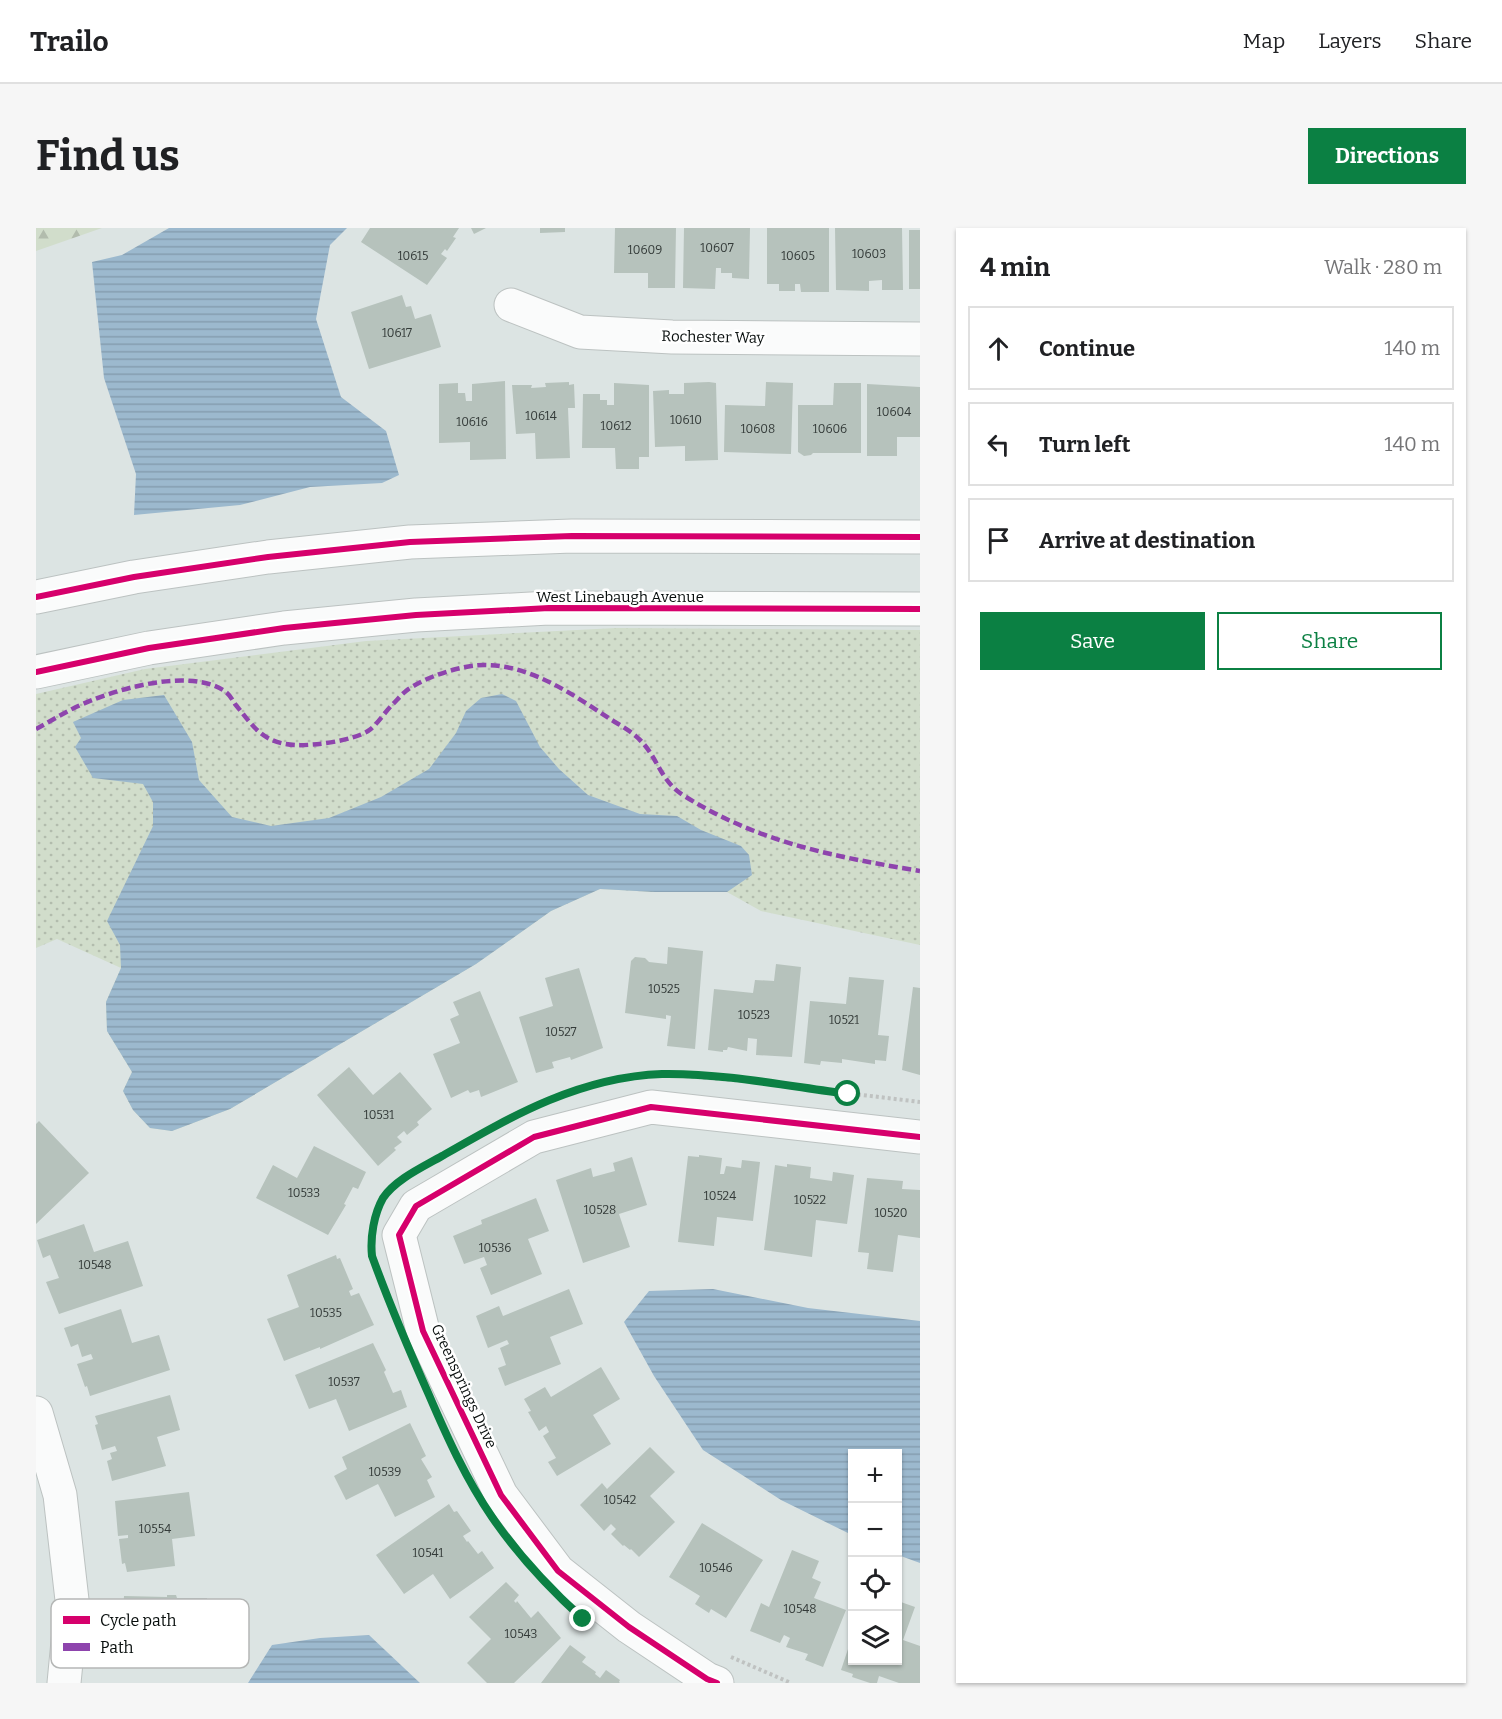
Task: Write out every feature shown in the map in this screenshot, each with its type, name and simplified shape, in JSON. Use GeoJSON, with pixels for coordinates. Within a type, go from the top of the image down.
{"type":"FeatureCollection","features":[{"type":"Feature","properties":{"kind":"street","name":"Rochester Way"},"geometry":{"type":"LineString","coordinates":[[511,306],[580,332],[672,337],[920,339]]}},
{"type":"Feature","properties":{"kind":"street"},"geometry":{"type":"LineString","coordinates":[[36,597],[134,577],[268,557],[410,542],[583,536],[920,537]]}},
{"type":"Feature","properties":{"kind":"street","name":"West Linebaugh Avenue"},"geometry":{"type":"LineString","coordinates":[[36,672],[149,648],[284,628],[416,615],[549,608],[920,609]]}},
{"type":"Feature","properties":{"kind":"street","name":"Greensprings Drive"},"geometry":{"type":"LineString","coordinates":[[723,1670],[707,1678],[628,1627],[558,1571],[501,1494],[423,1331],[399,1235],[416,1206],[534,1137],[651,1107],[920,1137]]}},
{"type":"Feature","properties":{"kind":"street"},"geometry":{"type":"LineString","coordinates":[[36,1413],[60,1495],[72,1599]]}},
{"type":"Feature","properties":{"kind":"street"},"geometry":{"type":"LineString","coordinates":[[63,1683],[65,1668]]}},
{"type":"Feature","properties":{"kind":"path"},"geometry":{"type":"LineString","coordinates":[[523,1110],[555,1096],[591,1086],[662,1074],[756,1082],[920,1102]]}},
{"type":"Feature","properties":{"kind":"path"},"geometry":{"type":"LineString","coordinates":[[375,1222],[384,1198],[394,1186]]}},
{"type":"Feature","properties":{"kind":"path"},"geometry":{"type":"LineString","coordinates":[[723,1670],[791,1683]]}},
{"type":"Feature","properties":{"kind":"green space"},"geometry":{"type":"Polygon","coordinates":[[[36,228],[102,228],[36,251],[36,228]]]}},
{"type":"Feature","properties":{"kind":"green space"},"geometry":{"type":"Polygon","coordinates":[[[616,628],[920,630],[920,945],[761,911],[727,892],[600,889],[551,911],[476,964],[230,1109],[172,1131],[150,1128],[133,1110],[123,1091],[132,1072],[107,1031],[106,1002],[121,968],[57,939],[36,948],[36,694],[145,669],[366,641],[616,628]]]}},
{"type":"Feature","properties":{"kind":"water"},"geometry":{"type":"Polygon","coordinates":[[[169,228],[347,228],[330,245],[316,319],[341,397],[386,431],[399,475],[382,483],[310,487],[240,505],[134,515],[136,474],[104,378],[92,262],[122,255],[169,228]]]}},
{"type":"Feature","properties":{"kind":"water"},"geometry":{"type":"Polygon","coordinates":[[[502,694],[516,701],[540,747],[559,769],[588,795],[640,814],[677,816],[701,830],[741,846],[749,855],[752,875],[727,892],[600,889],[551,911],[476,964],[230,1109],[172,1131],[150,1128],[133,1110],[123,1091],[132,1072],[107,1031],[106,1002],[121,968],[120,945],[107,921],[153,826],[153,802],[143,784],[93,778],[75,747],[81,738],[73,722],[123,700],[164,695],[192,742],[199,780],[232,817],[271,826],[329,818],[381,797],[429,769],[456,733],[466,711],[481,698],[502,694]]]}},
{"type":"Feature","properties":{"kind":"water"},"geometry":{"type":"Polygon","coordinates":[[[713,1289],[808,1308],[920,1321],[920,1563],[902,1556],[902,1449],[848,1449],[848,1533],[781,1500],[703,1450],[654,1376],[624,1322],[649,1291],[713,1289]]]}},
{"type":"Feature","properties":{"kind":"water"},"geometry":{"type":"Polygon","coordinates":[[[369,1635],[420,1683],[248,1683],[272,1645],[320,1638],[369,1635]]]}},
{"type":"Feature","properties":{"kind":"building"},"geometry":{"type":"Polygon","coordinates":[[[370,228],[459,228],[453,237],[456,238],[447,251],[445,249],[441,254],[447,258],[427,285],[361,242],[370,228]]]}},
{"type":"Feature","properties":{"kind":"building"},"geometry":{"type":"Polygon","coordinates":[[[471,228],[486,228],[474,234],[471,228]]]}},
{"type":"Feature","properties":{"kind":"building"},"geometry":{"type":"Polygon","coordinates":[[[540,228],[565,228],[565,232],[540,233],[540,228]]]}},
{"type":"Feature","properties":{"kind":"building"},"geometry":{"type":"Polygon","coordinates":[[[615,228],[676,228],[675,288],[648,288],[648,273],[614,273],[615,228]]]}},
{"type":"Feature","properties":{"kind":"building"},"geometry":{"type":"Polygon","coordinates":[[[684,228],[750,228],[749,279],[732,278],[732,273],[721,273],[721,268],[716,268],[715,289],[683,288],[684,228]]]}},
{"type":"Feature","properties":{"kind":"building"},"geometry":{"type":"Polygon","coordinates":[[[767,228],[829,228],[829,292],[801,292],[800,284],[795,284],[795,291],[779,291],[779,284],[767,284],[767,228]]]}},
{"type":"Feature","properties":{"kind":"building"},"geometry":{"type":"Polygon","coordinates":[[[835,228],[902,228],[903,290],[882,290],[882,280],[869,281],[869,291],[836,290],[835,228]]]}},
{"type":"Feature","properties":{"kind":"building"},"geometry":{"type":"Polygon","coordinates":[[[909,230],[920,230],[920,289],[909,289],[909,230]]]}},
{"type":"Feature","properties":{"kind":"building"},"geometry":{"type":"Polygon","coordinates":[[[402,295],[406,307],[411,306],[415,319],[431,314],[441,347],[369,369],[351,312],[402,295]]]}},
{"type":"Feature","properties":{"kind":"building"},"geometry":{"type":"Polygon","coordinates":[[[505,381],[506,459],[470,460],[470,442],[439,443],[439,384],[458,383],[458,393],[465,393],[466,401],[472,401],[472,384],[505,381]]]}},
{"type":"Feature","properties":{"kind":"building"},"geometry":{"type":"Polygon","coordinates":[[[569,382],[569,385],[574,384],[575,408],[568,408],[570,458],[536,459],[535,433],[516,434],[512,385],[532,385],[531,388],[546,387],[545,383],[569,382]]]}},
{"type":"Feature","properties":{"kind":"building"},"geometry":{"type":"Polygon","coordinates":[[[766,382],[793,383],[791,454],[724,452],[725,405],[765,406],[766,382]]]}},
{"type":"Feature","properties":{"kind":"building"},"geometry":{"type":"Polygon","coordinates":[[[614,383],[649,385],[649,457],[639,457],[639,469],[616,469],[615,448],[582,448],[583,394],[600,394],[600,400],[607,400],[607,405],[614,405],[614,383]]]}},
{"type":"Feature","properties":{"kind":"building"},"geometry":{"type":"Polygon","coordinates":[[[684,383],[716,383],[718,460],[685,461],[685,446],[655,447],[653,391],[669,390],[669,394],[684,394],[684,383]]]}},
{"type":"Feature","properties":{"kind":"building"},"geometry":{"type":"Polygon","coordinates":[[[834,383],[861,383],[861,453],[813,453],[804,456],[798,452],[798,405],[833,405],[834,383]]]}},
{"type":"Feature","properties":{"kind":"building"},"geometry":{"type":"Polygon","coordinates":[[[867,384],[920,387],[920,437],[897,437],[897,456],[867,456],[867,384]]]}},
{"type":"Feature","properties":{"kind":"building"},"geometry":{"type":"Polygon","coordinates":[[[668,947],[703,951],[695,1049],[667,1046],[671,1016],[666,1015],[666,1019],[625,1013],[631,961],[635,957],[645,958],[649,962],[667,964],[668,947]]]}},
{"type":"Feature","properties":{"kind":"building"},"geometry":{"type":"Polygon","coordinates":[[[776,964],[801,967],[792,1057],[756,1055],[757,1039],[748,1038],[747,1051],[728,1047],[723,1052],[708,1050],[714,989],[753,993],[755,980],[774,981],[776,964]]]}},
{"type":"Feature","properties":{"kind":"building"},"geometry":{"type":"Polygon","coordinates":[[[579,968],[603,1048],[571,1060],[570,1057],[552,1062],[554,1068],[536,1073],[519,1017],[553,1006],[545,978],[579,968]]]}},
{"type":"Feature","properties":{"kind":"building"},"geometry":{"type":"Polygon","coordinates":[[[849,977],[884,980],[878,1035],[889,1036],[886,1061],[875,1060],[875,1064],[842,1059],[842,1063],[821,1061],[820,1065],[804,1063],[810,1001],[846,1004],[849,977]]]}},
{"type":"Feature","properties":{"kind":"building"},"geometry":{"type":"Polygon","coordinates":[[[913,987],[920,988],[920,1075],[902,1070],[913,987]]]}},
{"type":"Feature","properties":{"kind":"building"},"geometry":{"type":"Polygon","coordinates":[[[480,991],[518,1082],[481,1097],[479,1090],[470,1093],[468,1090],[451,1098],[433,1054],[460,1043],[450,1019],[459,1015],[453,1002],[480,991]]]}},
{"type":"Feature","properties":{"kind":"building"},"geometry":{"type":"Polygon","coordinates":[[[349,1067],[373,1095],[400,1072],[432,1109],[417,1122],[419,1125],[407,1135],[404,1131],[397,1137],[402,1142],[378,1166],[317,1095],[349,1067]]]}},
{"type":"Feature","properties":{"kind":"building"},"geometry":{"type":"Polygon","coordinates":[[[39,1121],[89,1173],[36,1224],[36,1124],[39,1121]]]}},
{"type":"Feature","properties":{"kind":"building"},"geometry":{"type":"Polygon","coordinates":[[[314,1146],[366,1172],[358,1189],[353,1187],[344,1204],[346,1205],[328,1235],[256,1198],[273,1165],[297,1178],[314,1146]]]}},
{"type":"Feature","properties":{"kind":"building"},"geometry":{"type":"Polygon","coordinates":[[[699,1155],[722,1158],[720,1174],[724,1174],[726,1166],[741,1168],[742,1160],[760,1162],[753,1221],[717,1217],[714,1246],[678,1242],[688,1156],[699,1157],[699,1155]]]}},
{"type":"Feature","properties":{"kind":"building"},"geometry":{"type":"Polygon","coordinates":[[[632,1157],[647,1205],[619,1214],[630,1247],[583,1263],[556,1180],[591,1168],[593,1177],[615,1171],[613,1163],[632,1157]]]}},
{"type":"Feature","properties":{"kind":"building"},"geometry":{"type":"Polygon","coordinates":[[[787,1164],[811,1167],[810,1178],[832,1181],[833,1172],[854,1175],[847,1224],[816,1220],[812,1257],[764,1250],[775,1165],[787,1167],[787,1164]]]}},
{"type":"Feature","properties":{"kind":"building"},"geometry":{"type":"Polygon","coordinates":[[[867,1178],[903,1181],[902,1189],[920,1190],[920,1238],[898,1235],[893,1272],[867,1269],[869,1253],[858,1252],[867,1178]]]}},
{"type":"Feature","properties":{"kind":"building"},"geometry":{"type":"Polygon","coordinates":[[[536,1198],[549,1231],[528,1239],[542,1274],[491,1295],[480,1268],[487,1265],[484,1257],[464,1264],[453,1236],[482,1224],[481,1220],[536,1198]]]}},
{"type":"Feature","properties":{"kind":"building"},"geometry":{"type":"Polygon","coordinates":[[[84,1224],[94,1252],[128,1241],[143,1286],[59,1314],[46,1282],[59,1278],[50,1255],[43,1258],[37,1240],[84,1224]]]}},
{"type":"Feature","properties":{"kind":"building"},"geometry":{"type":"Polygon","coordinates":[[[336,1255],[337,1259],[340,1258],[353,1289],[349,1291],[351,1296],[359,1293],[374,1325],[320,1349],[320,1347],[284,1361],[267,1319],[299,1307],[287,1275],[336,1255]]]}},
{"type":"Feature","properties":{"kind":"building"},"geometry":{"type":"Polygon","coordinates":[[[569,1289],[583,1324],[550,1337],[561,1364],[505,1386],[498,1368],[506,1365],[500,1348],[509,1344],[507,1340],[488,1348],[476,1316],[499,1306],[503,1316],[569,1289]]]}},
{"type":"Feature","properties":{"kind":"building"},"geometry":{"type":"Polygon","coordinates":[[[121,1309],[132,1343],[159,1335],[170,1370],[90,1396],[77,1364],[93,1359],[91,1354],[82,1357],[78,1344],[71,1347],[64,1328],[121,1309]]]}},
{"type":"Feature","properties":{"kind":"building"},"geometry":{"type":"Polygon","coordinates":[[[373,1343],[386,1370],[384,1372],[393,1393],[401,1390],[407,1407],[349,1431],[336,1399],[309,1409],[295,1375],[373,1343]]]}},
{"type":"Feature","properties":{"kind":"building"},"geometry":{"type":"Polygon","coordinates":[[[601,1367],[620,1399],[593,1415],[611,1444],[557,1476],[548,1462],[556,1458],[543,1436],[549,1432],[546,1426],[539,1431],[528,1412],[531,1411],[524,1399],[545,1387],[551,1397],[601,1367]]]}},
{"type":"Feature","properties":{"kind":"building"},"geometry":{"type":"Polygon","coordinates":[[[170,1395],[180,1430],[157,1437],[166,1466],[112,1481],[107,1461],[112,1459],[110,1453],[117,1451],[115,1446],[102,1450],[95,1425],[98,1424],[95,1416],[170,1395]]]}},
{"type":"Feature","properties":{"kind":"building"},"geometry":{"type":"Polygon","coordinates":[[[410,1423],[426,1456],[421,1459],[432,1477],[427,1480],[435,1497],[395,1517],[378,1484],[346,1500],[334,1476],[347,1469],[342,1457],[410,1423]]]}},
{"type":"Feature","properties":{"kind":"building"},"geometry":{"type":"Polygon","coordinates":[[[650,1447],[675,1472],[650,1496],[675,1522],[639,1557],[611,1534],[616,1529],[611,1524],[604,1531],[580,1505],[602,1483],[607,1489],[650,1447]]]}},
{"type":"Feature","properties":{"kind":"building"},"geometry":{"type":"Polygon","coordinates":[[[189,1492],[195,1536],[172,1539],[175,1566],[127,1572],[125,1563],[122,1564],[119,1539],[128,1538],[128,1535],[118,1536],[115,1501],[189,1492]]]}},
{"type":"Feature","properties":{"kind":"building"},"geometry":{"type":"Polygon","coordinates":[[[449,1504],[471,1531],[463,1536],[467,1542],[478,1554],[482,1551],[494,1568],[450,1599],[433,1574],[404,1594],[376,1555],[449,1504]]]}},
{"type":"Feature","properties":{"kind":"building"},"geometry":{"type":"Polygon","coordinates":[[[702,1523],[763,1560],[726,1618],[711,1609],[709,1613],[695,1604],[700,1596],[669,1577],[702,1523]]]}},
{"type":"Feature","properties":{"kind":"building"},"geometry":{"type":"Polygon","coordinates":[[[792,1550],[819,1561],[812,1578],[821,1582],[814,1598],[846,1610],[823,1667],[805,1660],[808,1654],[786,1647],[790,1638],[784,1635],[780,1643],[750,1631],[761,1603],[769,1607],[792,1550]]]}},
{"type":"Feature","properties":{"kind":"building"},"geometry":{"type":"Polygon","coordinates":[[[506,1582],[519,1595],[514,1601],[516,1603],[517,1601],[531,1618],[538,1611],[561,1638],[514,1683],[487,1683],[467,1663],[491,1639],[469,1617],[506,1582]]]}},
{"type":"Feature","properties":{"kind":"building"},"geometry":{"type":"Polygon","coordinates":[[[167,1595],[176,1595],[177,1598],[207,1599],[124,1599],[124,1596],[167,1597],[167,1595]]]}},
{"type":"Feature","properties":{"kind":"building"},"geometry":{"type":"Polygon","coordinates":[[[902,1602],[915,1607],[903,1640],[920,1646],[920,1683],[899,1683],[879,1676],[877,1683],[870,1683],[852,1677],[853,1674],[841,1670],[848,1649],[848,1665],[902,1665],[902,1602]]]}},
{"type":"Feature","properties":{"kind":"building"},"geometry":{"type":"Polygon","coordinates":[[[570,1645],[586,1657],[582,1662],[596,1672],[595,1674],[600,1678],[606,1670],[620,1680],[620,1683],[541,1683],[570,1645]]]}},
{"type":"Feature","properties":{"kind":"marked path"},"geometry":{"type":"LineString","coordinates":[[36,729],[76,707],[110,694],[151,683],[192,681],[211,684],[226,692],[254,727],[274,741],[295,745],[322,744],[352,738],[368,731],[406,691],[433,676],[478,665],[504,667],[520,670],[552,683],[629,731],[646,746],[665,777],[677,791],[714,813],[770,837],[799,846],[920,871]]}},
{"type":"Feature","properties":{"kind":"cycle path"},"geometry":{"type":"LineString","coordinates":[[36,597],[134,577],[268,557],[410,542],[572,536],[920,537]]}},
{"type":"Feature","properties":{"kind":"cycle path"},"geometry":{"type":"LineString","coordinates":[[36,672],[149,648],[284,628],[416,615],[549,608],[920,609]]}},
{"type":"Feature","properties":{"kind":"cycle path"},"geometry":{"type":"LineString","coordinates":[[717,1683],[707,1679],[629,1627],[558,1571],[501,1495],[423,1331],[399,1235],[416,1206],[534,1137],[651,1107],[920,1137]]}},
{"type":"Feature","properties":{"kind":"route"},"geometry":{"type":"LineString","coordinates":[[583,1619],[556,1595],[520,1555],[491,1516],[448,1439],[372,1256],[371,1242],[377,1212],[384,1198],[394,1186],[420,1168],[523,1110],[555,1096],[611,1081],[662,1074],[699,1076],[848,1094]]}}]}
